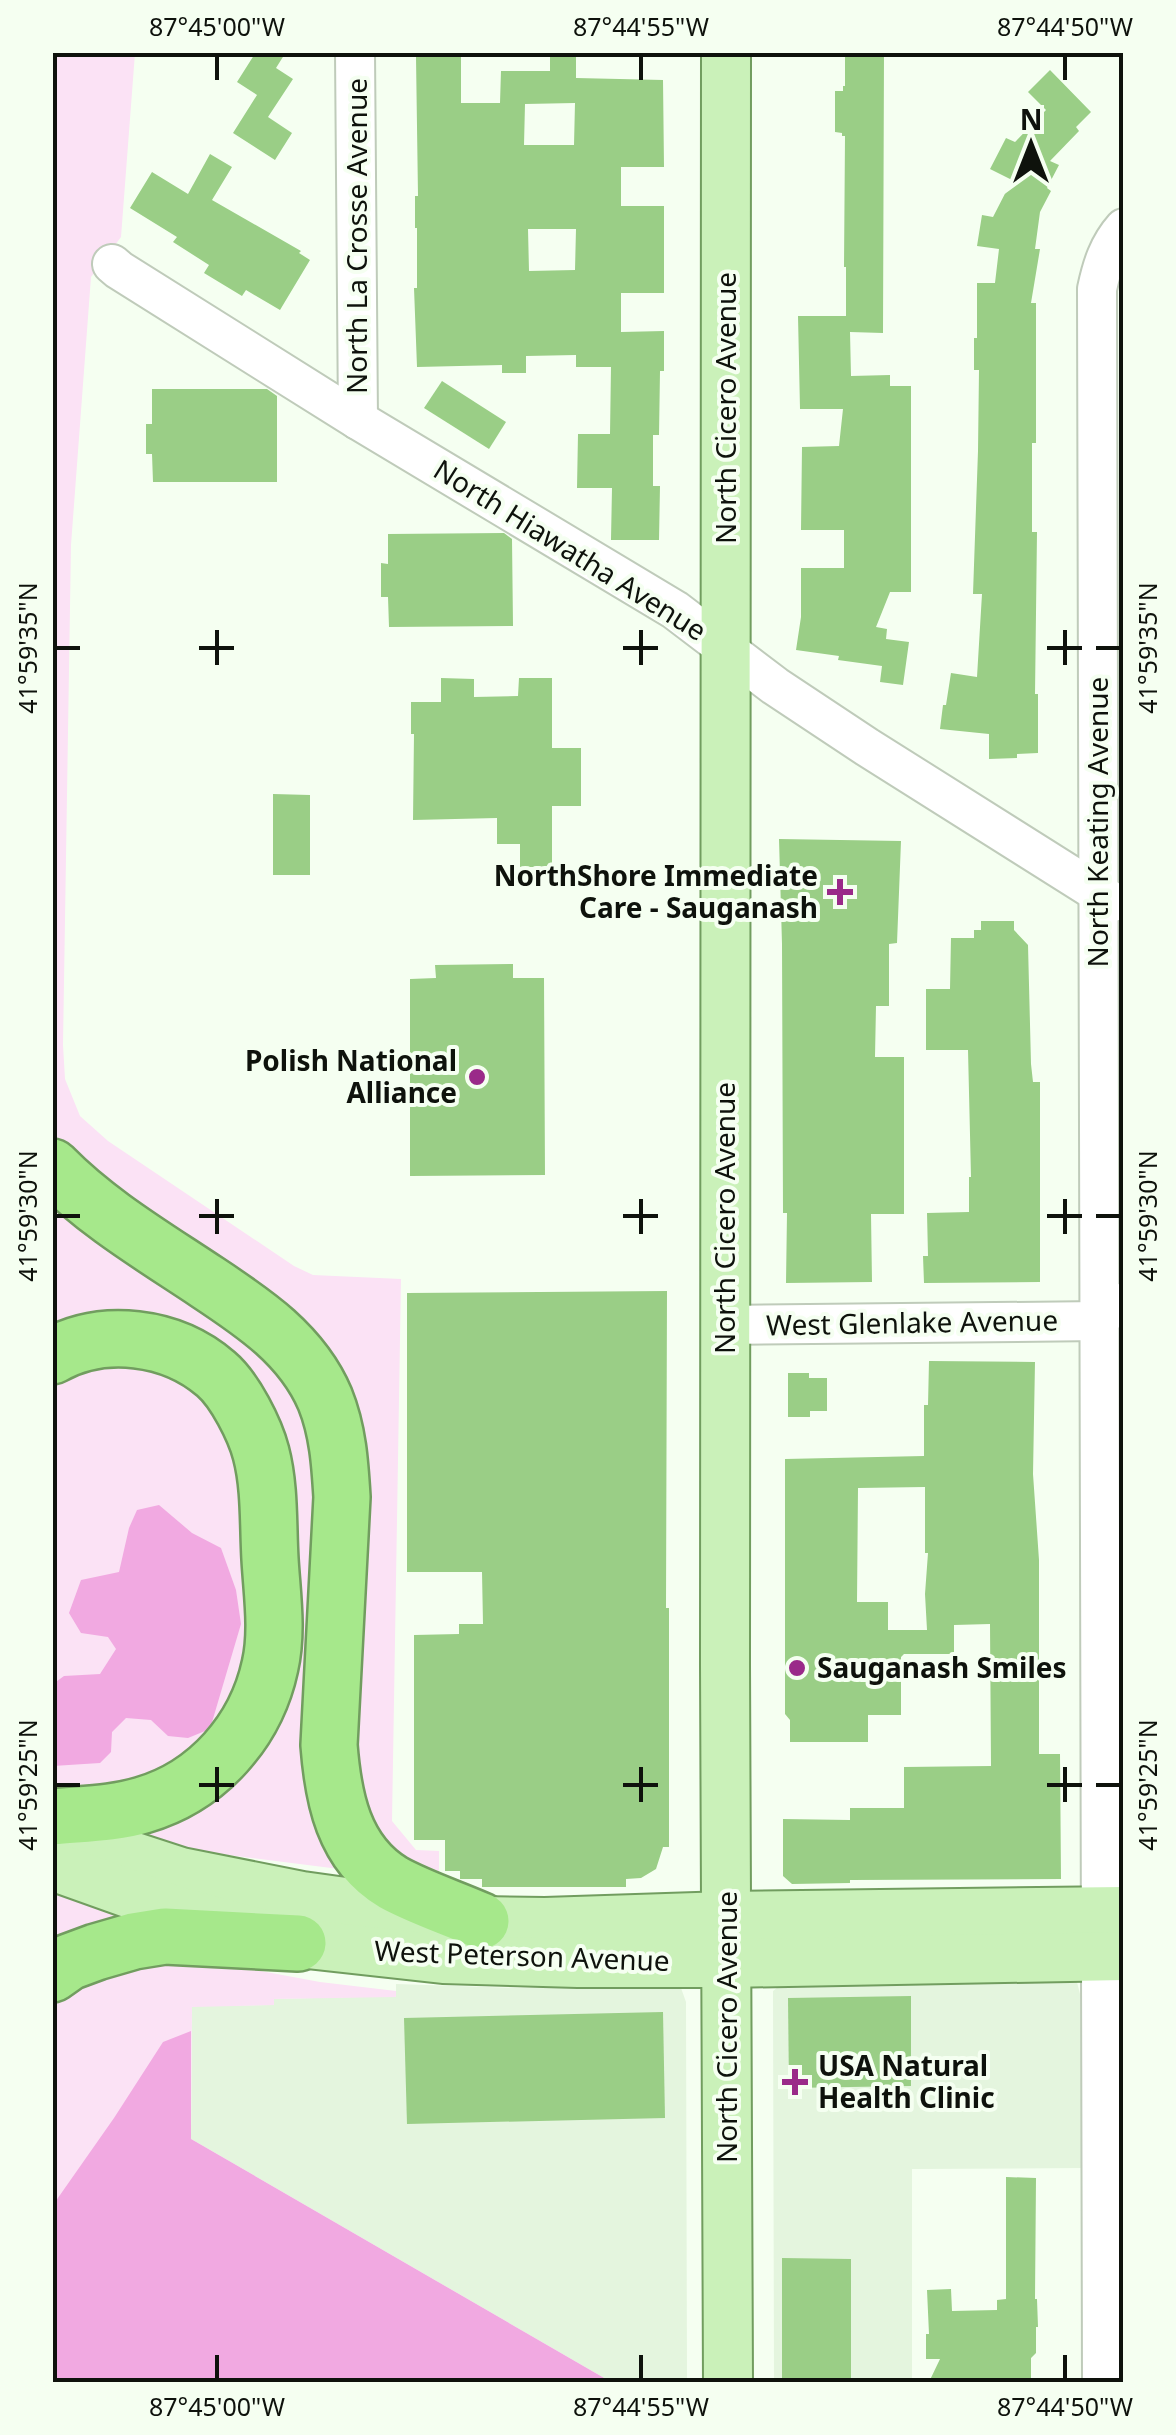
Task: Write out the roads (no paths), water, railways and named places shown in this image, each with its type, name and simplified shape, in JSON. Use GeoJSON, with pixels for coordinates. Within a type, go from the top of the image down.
{"type":"FeatureCollection","features":[{"type":"Feature","properties":{"kind":"highway"},"geometry":{"type":"LineString","coordinates":[[52,1167],[99,1209],[258,1316],[307,1366],[325,1399],[340,1461],[342,1497],[329,1744],[338,1812],[350,1838],[369,1863],[392,1882],[481,1920]]}},
{"type":"Feature","properties":{"kind":"highway"},"geometry":{"type":"LineString","coordinates":[[52,1356],[98,1340],[134,1338],[164,1345],[218,1375],[250,1423],[261,1454],[274,1627],[271,1665],[259,1702],[226,1754],[201,1777],[144,1805],[114,1812],[52,1816]]}},
{"type":"Feature","properties":{"kind":"highway"},"geometry":{"type":"LineString","coordinates":[[52,1974],[68,1962],[96,1952],[134,1940],[165,1936],[298,1943]]}},
{"type":"Feature","properties":{"kind":"main road","name":"North Cicero Avenue"},"geometry":{"type":"LineString","coordinates":[[726,52],[728,2382]]}},
{"type":"Feature","properties":{"kind":"main road","name":"West Peterson Avenue"},"geometry":{"type":"LineString","coordinates":[[52,1830],[181,1872],[302,1896],[481,1920],[545,1922],[726,1916],[1112,1934]]}},
{"type":"Feature","properties":{"kind":"main road","name":"West Peterson Avenue"},"geometry":{"type":"LineString","coordinates":[[52,1866],[181,1912],[298,1943],[451,1959],[727,1963],[1112,1934]]}},
{"type":"Feature","properties":{"kind":"street","name":"North La Crosse Avenue"},"geometry":{"type":"LineString","coordinates":[[355,52],[358,420]]}},
{"type":"Feature","properties":{"kind":"street","name":"North Keating Avenue"},"geometry":{"type":"LineString","coordinates":[[1102,2382],[1112,1934],[1100,1321],[1111,900],[1096,289],[1102,265],[1124,228]]}},
{"type":"Feature","properties":{"kind":"street","name":"North Hiawatha Avenue"},"geometry":{"type":"LineString","coordinates":[[112,264],[358,420],[675,610],[775,686],[913,778],[1111,900]]}},
{"type":"Feature","properties":{"kind":"street"},"geometry":{"type":"LineString","coordinates":[[1100,1321],[1124,1284]]}},
{"type":"Feature","properties":{"kind":"street","name":"West Glenlake Avenue"},"geometry":{"type":"LineString","coordinates":[[725,1325],[1100,1321]]}},
{"type":"Feature","properties":{"kind":"place","name":"NorthShore Immediate Care - Sauganash"},"geometry":{"type":"Point","coordinates":[840,892]}},
{"type":"Feature","properties":{"kind":"place","name":"Polish National Alliance"},"geometry":{"type":"Point","coordinates":[477,1077]}},
{"type":"Feature","properties":{"kind":"place","name":"Sauganash Smiles"},"geometry":{"type":"Point","coordinates":[797,1668]}},
{"type":"Feature","properties":{"kind":"place","name":"USA Natural Health Clinic"},"geometry":{"type":"Point","coordinates":[795,2082]}}]}
